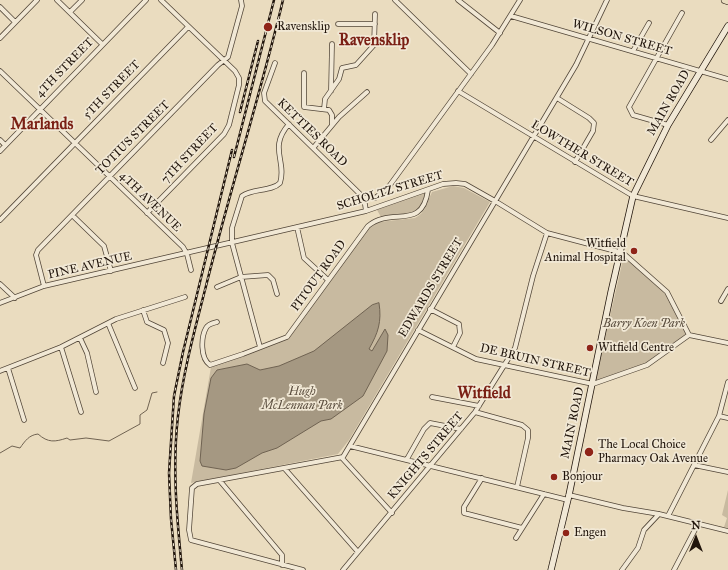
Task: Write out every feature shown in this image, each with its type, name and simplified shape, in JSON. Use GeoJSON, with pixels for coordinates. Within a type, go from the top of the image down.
{"type":"FeatureCollection","features":[{"type":"Feature","properties":{"kind":"street"},"geometry":{"type":"LineString","coordinates":[[0,38],[37,0]]}},
{"type":"Feature","properties":{"kind":"street"},"geometry":{"type":"LineString","coordinates":[[57,0],[102,44]]}},
{"type":"Feature","properties":{"kind":"street"},"geometry":{"type":"LineString","coordinates":[[70,12],[82,0]]}},
{"type":"Feature","properties":{"kind":"street","name":"4TH STREET"},"geometry":{"type":"LineString","coordinates":[[0,150],[146,0]]}},
{"type":"Feature","properties":{"kind":"street"},"geometry":{"type":"LineString","coordinates":[[161,0],[224,60]]}},
{"type":"Feature","properties":{"kind":"street","name":"TOTIUS STREET"},"geometry":{"type":"LineString","coordinates":[[44,286],[37,252],[108,176],[228,57],[242,6],[241,0]]}},
{"type":"Feature","properties":{"kind":"street"},"geometry":{"type":"LineString","coordinates":[[395,0],[471,74]]}},
{"type":"Feature","properties":{"kind":"street"},"geometry":{"type":"LineString","coordinates":[[458,0],[500,33]]}},
{"type":"Feature","properties":{"kind":"street"},"geometry":{"type":"LineString","coordinates":[[366,211],[364,198],[375,198],[387,189],[500,33],[520,0]]}},
{"type":"Feature","properties":{"kind":"street","name":"EDWARDS STREET"},"geometry":{"type":"LineString","coordinates":[[342,458],[557,98],[576,65],[607,0]]}},
{"type":"Feature","properties":{"kind":"street"},"geometry":{"type":"LineString","coordinates":[[0,7],[16,22]]}},
{"type":"Feature","properties":{"kind":"street"},"geometry":{"type":"LineString","coordinates":[[668,125],[633,115],[629,110],[682,12]]}},
{"type":"Feature","properties":{"kind":"street"},"geometry":{"type":"LineString","coordinates":[[324,109],[325,101],[341,76],[342,68],[356,65],[373,46],[375,14]]}},
{"type":"Feature","properties":{"kind":"street","name":"WILSON STREET"},"geometry":{"type":"LineString","coordinates":[[511,16],[728,79]]}},
{"type":"Feature","properties":{"kind":"street"},"geometry":{"type":"LineString","coordinates":[[633,52],[649,23]]}},
{"type":"Feature","properties":{"kind":"street"},"geometry":{"type":"LineString","coordinates":[[338,24],[375,24]]}},
{"type":"Feature","properties":{"kind":"street","name":"MAIN ROAD"},"geometry":{"type":"LineString","coordinates":[[552,570],[569,498],[634,195],[668,125],[728,26]]}},
{"type":"Feature","properties":{"kind":"street","name":"5TH STREET"},"geometry":{"type":"LineString","coordinates":[[0,220],[188,27]]}},
{"type":"Feature","properties":{"kind":"street"},"geometry":{"type":"LineString","coordinates":[[331,91],[332,44]]}},
{"type":"Feature","properties":{"kind":"street","name":"7TH STREET"},"geometry":{"type":"LineString","coordinates":[[147,213],[227,130],[239,85],[239,78],[224,60]]}},
{"type":"Feature","properties":{"kind":"street","name":"KETTIES ROAD"},"geometry":{"type":"LineString","coordinates":[[275,63],[264,98],[267,103],[314,147],[364,198]]}},
{"type":"Feature","properties":{"kind":"street","name":"4TH AVENUE"},"geometry":{"type":"LineString","coordinates":[[0,71],[74,144],[183,247],[187,254],[191,270]]}},
{"type":"Feature","properties":{"kind":"street"},"geometry":{"type":"LineString","coordinates":[[304,73],[304,107],[324,109],[331,112],[332,125]]}},
{"type":"Feature","properties":{"kind":"street","name":"LOWTHER STREET"},"geometry":{"type":"LineString","coordinates":[[458,91],[575,162],[634,195],[728,218]]}},
{"type":"Feature","properties":{"kind":"street"},"geometry":{"type":"LineString","coordinates":[[314,147],[332,125],[367,92]]}},
{"type":"Feature","properties":{"kind":"street"},"geometry":{"type":"LineString","coordinates":[[557,98],[589,118],[594,123],[593,131],[575,162]]}},
{"type":"Feature","properties":{"kind":"street"},"geometry":{"type":"LineString","coordinates":[[710,140],[728,120]]}},
{"type":"Feature","properties":{"kind":"street"},"geometry":{"type":"LineString","coordinates":[[260,347],[232,244],[232,228],[242,196],[248,193],[275,187],[280,183],[281,134],[290,124]]}},
{"type":"Feature","properties":{"kind":"street"},"geometry":{"type":"LineString","coordinates":[[0,140],[5,145]]}},
{"type":"Feature","properties":{"kind":"street","name":"SCHOLTZ STREET"},"geometry":{"type":"LineString","coordinates":[[187,254],[366,211],[443,184],[459,183],[495,201],[548,233],[621,252],[667,292],[689,335]]}},
{"type":"Feature","properties":{"kind":"street","name":"PITOUT ROAD"},"geometry":{"type":"LineString","coordinates":[[217,322],[207,327],[202,347],[205,361],[213,364],[287,337],[368,226],[380,219],[415,215],[422,208],[428,190]]}},
{"type":"Feature","properties":{"kind":"street"},"geometry":{"type":"LineString","coordinates":[[72,215],[104,246],[111,271]]}},
{"type":"Feature","properties":{"kind":"street"},"geometry":{"type":"LineString","coordinates":[[297,227],[304,258],[328,280]]}},
{"type":"Feature","properties":{"kind":"street","name":"KNIGHTS STREET"},"geometry":{"type":"LineString","coordinates":[[343,570],[476,412],[517,342],[532,276],[548,233]]}},
{"type":"Feature","properties":{"kind":"street","name":"PINE AVENUE"},"geometry":{"type":"LineString","coordinates":[[0,303],[44,286],[187,254]]}},
{"type":"Feature","properties":{"kind":"street"},"geometry":{"type":"LineString","coordinates":[[217,287],[241,277],[271,276],[277,294]]}},
{"type":"Feature","properties":{"kind":"street"},"geometry":{"type":"LineString","coordinates":[[0,284],[15,298]]}},
{"type":"Feature","properties":{"kind":"street"},"geometry":{"type":"LineString","coordinates":[[721,301],[728,288]]}},
{"type":"Feature","properties":{"kind":"street"},"geometry":{"type":"LineString","coordinates":[[0,371],[61,347],[108,323],[185,297]]}},
{"type":"Feature","properties":{"kind":"street"},"geometry":{"type":"LineString","coordinates":[[430,309],[459,324],[460,333],[453,347]]}},
{"type":"Feature","properties":{"kind":"street"},"geometry":{"type":"LineString","coordinates":[[143,310],[147,322],[164,330],[168,343],[163,363]]}},
{"type":"Feature","properties":{"kind":"street"},"geometry":{"type":"LineString","coordinates":[[108,323],[135,388]]}},
{"type":"Feature","properties":{"kind":"street","name":"DE BRUIN STREET"},"geometry":{"type":"LineString","coordinates":[[418,330],[476,359],[593,384],[647,365],[689,335]]}},
{"type":"Feature","properties":{"kind":"street"},"geometry":{"type":"LineString","coordinates":[[689,335],[728,343]]}},
{"type":"Feature","properties":{"kind":"street"},"geometry":{"type":"LineString","coordinates":[[80,338],[87,353],[96,392]]}},
{"type":"Feature","properties":{"kind":"street"},"geometry":{"type":"LineString","coordinates":[[61,347],[81,412]]}},
{"type":"Feature","properties":{"kind":"street"},"geometry":{"type":"LineString","coordinates":[[8,368],[24,420]]}},
{"type":"Feature","properties":{"kind":"street"},"geometry":{"type":"LineString","coordinates":[[668,516],[719,416],[728,382]]}},
{"type":"Feature","properties":{"kind":"street"},"geometry":{"type":"LineString","coordinates":[[432,397],[479,406]]}},
{"type":"Feature","properties":{"kind":"street"},"geometry":{"type":"LineString","coordinates":[[476,412],[522,425],[528,430],[528,438],[517,486]]}},
{"type":"Feature","properties":{"kind":"street"},"geometry":{"type":"LineString","coordinates":[[719,416],[728,418]]}},
{"type":"Feature","properties":{"kind":"street"},"geometry":{"type":"LineString","coordinates":[[406,459],[429,423],[435,422],[462,429]]}},
{"type":"Feature","properties":{"kind":"street"},"geometry":{"type":"LineString","coordinates":[[350,446],[517,486],[544,494],[659,514],[728,531]]}},
{"type":"Feature","properties":{"kind":"street"},"geometry":{"type":"LineString","coordinates":[[303,570],[191,540],[192,492],[194,486],[197,484],[342,458],[392,513]]}},
{"type":"Feature","properties":{"kind":"street"},"geometry":{"type":"LineString","coordinates":[[694,465],[728,472]]}},
{"type":"Feature","properties":{"kind":"street"},"geometry":{"type":"LineString","coordinates":[[285,469],[358,552]]}},
{"type":"Feature","properties":{"kind":"street"},"geometry":{"type":"LineString","coordinates":[[482,478],[464,507],[464,513],[522,528]]}},
{"type":"Feature","properties":{"kind":"street"},"geometry":{"type":"LineString","coordinates":[[220,481],[282,555],[282,565]]}},
{"type":"Feature","properties":{"kind":"street"},"geometry":{"type":"LineString","coordinates":[[516,538],[544,494]]}},
{"type":"Feature","properties":{"kind":"street"},"geometry":{"type":"LineString","coordinates":[[622,570],[638,548],[644,530],[659,514]]}},
{"type":"Feature","properties":{"kind":"street"},"geometry":{"type":"LineString","coordinates":[[674,570],[698,524]]}},
{"type":"Feature","properties":{"kind":"green space","name":"Hugh McLennan Park"},"geometry":{"type":"Polygon","coordinates":[[[453,186],[464,188],[490,202],[349,440],[338,454],[191,483],[211,367],[287,338],[368,228],[379,222],[415,218],[422,213],[426,207],[432,192],[453,186]]]}},
{"type":"Feature","properties":{"kind":"green space"},"geometry":{"type":"Polygon","coordinates":[[[426,193],[418,211],[414,214],[381,217],[377,210],[426,193]]]}},
{"type":"Feature","properties":{"kind":"green space","name":"Barry Koen Park"},"geometry":{"type":"Polygon","coordinates":[[[624,255],[667,296],[687,334],[645,364],[595,382],[624,255]]]}},
{"type":"Feature","properties":{"kind":"green space"},"geometry":{"type":"Polygon","coordinates":[[[728,490],[728,528],[724,527],[727,518],[722,515],[728,490]]]}},
{"type":"Feature","properties":{"kind":"shaded area"},"geometry":{"type":"Polygon","coordinates":[[[379,303],[380,322],[375,338],[369,349],[372,351],[385,329],[388,335],[387,351],[363,396],[331,419],[321,421],[277,448],[262,453],[236,468],[226,470],[202,466],[200,461],[204,414],[211,378],[217,370],[247,364],[260,370],[279,366],[314,351],[372,305],[379,303]]]}},
{"type":"Feature","properties":{"kind":"waterway"},"geometry":{"type":"LineString","coordinates":[[0,453],[12,446],[20,448],[30,437],[38,434],[45,439],[52,441],[67,438],[70,440],[86,438],[109,441],[140,424],[140,415],[147,410],[152,393],[157,392]]}},
{"type":"Feature","properties":{"kind":"railway"},"geometry":{"type":"LineString","coordinates":[[234,157],[274,0]]}},
{"type":"Feature","properties":{"kind":"railway"},"geometry":{"type":"LineString","coordinates":[[182,570],[177,513],[175,455],[178,416],[183,383],[215,250],[265,72],[283,0]]}},
{"type":"Feature","properties":{"kind":"railway"},"geometry":{"type":"LineString","coordinates":[[240,112],[258,41]]}},
{"type":"Feature","properties":{"kind":"railway"},"geometry":{"type":"LineString","coordinates":[[176,570],[171,519],[169,473],[174,396],[183,352],[232,150]]}},
{"type":"Feature","properties":{"kind":"place","name":"Ravensklip"},"geometry":{"type":"Point","coordinates":[268,27]}},
{"type":"Feature","properties":{"kind":"place","name":"Witfield Animal Hospital"},"geometry":{"type":"Point","coordinates":[634,251]}},
{"type":"Feature","properties":{"kind":"place","name":"Witfield Centre"},"geometry":{"type":"Point","coordinates":[590,348]}},
{"type":"Feature","properties":{"kind":"place","name":"The Local Choice Pharmacy Oak Avenue"},"geometry":{"type":"Point","coordinates":[589,452]}},
{"type":"Feature","properties":{"kind":"place","name":"Bonjour"},"geometry":{"type":"Point","coordinates":[554,477]}},
{"type":"Feature","properties":{"kind":"place","name":"Engen"},"geometry":{"type":"Point","coordinates":[566,533]}},
{"type":"Feature","properties":{"kind":"district","name":"Ravensklip"},"geometry":{"type":"Point","coordinates":[374,41]}},
{"type":"Feature","properties":{"kind":"district","name":"Marlands"},"geometry":{"type":"Point","coordinates":[42,125]}},
{"type":"Feature","properties":{"kind":"district","name":"Witfield"},"geometry":{"type":"Point","coordinates":[484,394]}}]}
